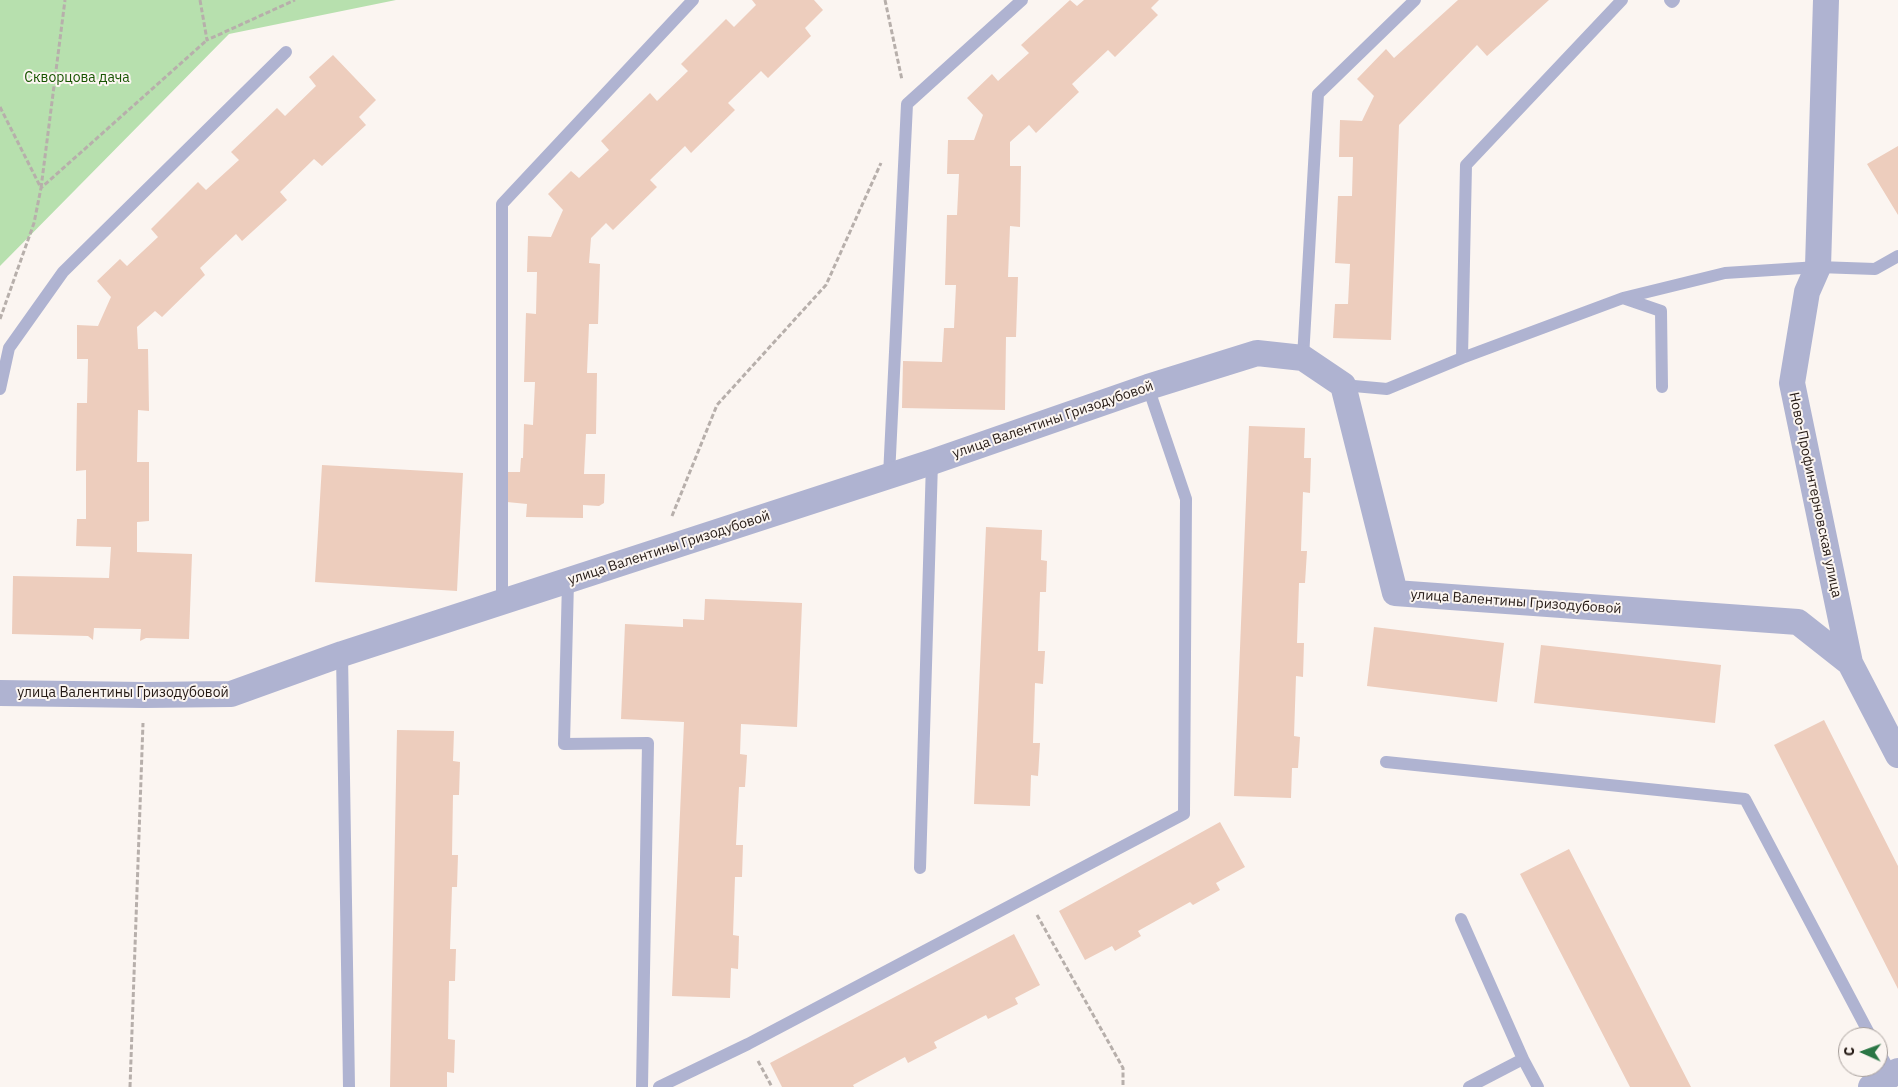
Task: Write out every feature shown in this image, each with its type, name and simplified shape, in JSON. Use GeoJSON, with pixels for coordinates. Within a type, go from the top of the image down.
{"type":"FeatureCollection","features":[{"type":"Feature","properties":{"kind":"street","name":"Ново-Профинтерновская улица"},"geometry":{"type":"LineString","coordinates":[[1826,0],[1818,267],[1807,292],[1792,383],[1850,663]]}},
{"type":"Feature","properties":{"kind":"street","name":"улица Валентины Гризодубовой"},"geometry":{"type":"LineString","coordinates":[[0,693],[230,694],[342,654],[890,476],[1148,387],[1257,353],[1303,358],[1343,385],[1394,593],[1798,622],[1850,663],[1898,755]]}},
{"type":"Feature","properties":{"kind":"lane"},"geometry":{"type":"LineString","coordinates":[[502,603],[502,204],[693,0]]}},
{"type":"Feature","properties":{"kind":"lane"},"geometry":{"type":"LineString","coordinates":[[890,476],[907,104],[1022,0]]}},
{"type":"Feature","properties":{"kind":"lane"},"geometry":{"type":"LineString","coordinates":[[1303,358],[1318,94],[1415,0]]}},
{"type":"Feature","properties":{"kind":"lane"},"geometry":{"type":"LineString","coordinates":[[1462,358],[1466,165],[1622,0]]}},
{"type":"Feature","properties":{"kind":"lane"},"geometry":{"type":"LineString","coordinates":[[1670,0],[1672,2],[1674,0]]}},
{"type":"Feature","properties":{"kind":"lane"},"geometry":{"type":"LineString","coordinates":[[0,389],[9,348],[63,272],[286,52]]}},
{"type":"Feature","properties":{"kind":"lane"},"geometry":{"type":"LineString","coordinates":[[1343,385],[1387,389],[1462,358],[1623,298],[1725,273],[1818,267],[1875,269],[1898,256]]}},
{"type":"Feature","properties":{"kind":"lane"},"geometry":{"type":"LineString","coordinates":[[1623,298],[1662,311],[1662,387]]}},
{"type":"Feature","properties":{"kind":"lane"},"geometry":{"type":"LineString","coordinates":[[659,1087],[748,1044],[1184,814],[1186,499],[1148,387]]}},
{"type":"Feature","properties":{"kind":"lane"},"geometry":{"type":"LineString","coordinates":[[920,868],[932,462]]}},
{"type":"Feature","properties":{"kind":"lane"},"geometry":{"type":"LineString","coordinates":[[568,581],[564,744],[648,743],[642,1087]]}},
{"type":"Feature","properties":{"kind":"lane"},"geometry":{"type":"LineString","coordinates":[[342,654],[349,1087]]}},
{"type":"Feature","properties":{"kind":"lane"},"geometry":{"type":"LineString","coordinates":[[1386,762],[1745,799],[1866,1027]]}},
{"type":"Feature","properties":{"kind":"lane"},"geometry":{"type":"LineString","coordinates":[[1461,918],[1523,1059],[1538,1087]]}},
{"type":"Feature","properties":{"kind":"lane"},"geometry":{"type":"LineString","coordinates":[[1469,1087],[1523,1059]]}},
{"type":"Feature","properties":{"kind":"path"},"geometry":{"type":"LineString","coordinates":[[0,319],[34,223],[41,188],[65,0]]}},
{"type":"Feature","properties":{"kind":"path"},"geometry":{"type":"LineString","coordinates":[[200,0],[207,40]]}},
{"type":"Feature","properties":{"kind":"path"},"geometry":{"type":"LineString","coordinates":[[41,188],[207,40],[295,0]]}},
{"type":"Feature","properties":{"kind":"path"},"geometry":{"type":"LineString","coordinates":[[885,0],[907,104]]}},
{"type":"Feature","properties":{"kind":"path"},"geometry":{"type":"LineString","coordinates":[[0,107],[41,188]]}},
{"type":"Feature","properties":{"kind":"path"},"geometry":{"type":"LineString","coordinates":[[658,552],[717,405],[826,285],[883,158]]}},
{"type":"Feature","properties":{"kind":"path"},"geometry":{"type":"LineString","coordinates":[[130,1087],[144,695]]}},
{"type":"Feature","properties":{"kind":"path"},"geometry":{"type":"LineString","coordinates":[[1026,896],[1123,1068],[1123,1087]]}},
{"type":"Feature","properties":{"kind":"path"},"geometry":{"type":"LineString","coordinates":[[748,1044],[772,1087]]}},
{"type":"Feature","properties":{"kind":"green space","name":"Скворцова дача"},"geometry":{"type":"Polygon","coordinates":[[[0,0],[396,0],[229,34],[0,266],[0,0]]]}},
{"type":"Feature","properties":{"kind":"building"},"geometry":{"type":"Polygon","coordinates":[[[752,0],[814,0],[823,10],[805,28],[811,36],[768,78],[761,71],[728,103],[735,110],[691,153],[685,146],[650,180],[657,187],[613,230],[606,223],[591,238],[589,263],[600,264],[598,324],[589,324],[587,373],[597,373],[596,434],[586,434],[584,474],[605,474],[604,503],[599,506],[583,505],[583,518],[526,517],[527,504],[507,502],[505,472],[520,472],[521,458],[523,458],[524,424],[533,425],[535,382],[524,382],[526,313],[536,314],[537,272],[527,272],[528,236],[551,237],[563,210],[548,194],[571,171],[579,178],[609,150],[601,141],[650,93],[657,101],[688,71],[681,64],[726,19],[734,27],[756,5],[752,0]]]}},
{"type":"Feature","properties":{"kind":"building"},"geometry":{"type":"Polygon","coordinates":[[[1070,0],[1077,6],[1084,0],[1159,0],[1151,8],[1158,15],[1115,57],[1108,50],[1072,84],[1079,92],[1036,133],[1029,125],[1010,142],[1010,166],[1021,166],[1020,227],[1010,226],[1008,277],[1018,277],[1016,337],[1006,337],[1005,410],[902,408],[903,361],[942,362],[944,328],[954,328],[956,285],[945,285],[947,215],[957,215],[959,174],[947,174],[948,140],[974,140],[983,115],[967,98],[992,74],[998,81],[1029,53],[1021,45],[1070,0]]]}},
{"type":"Feature","properties":{"kind":"building"},"geometry":{"type":"Polygon","coordinates":[[[1458,0],[1549,0],[1487,56],[1477,45],[1399,125],[1391,340],[1333,338],[1335,304],[1348,304],[1350,264],[1335,263],[1338,196],[1352,196],[1353,157],[1339,157],[1340,120],[1362,121],[1374,96],[1357,79],[1386,49],[1394,58],[1458,0]]]}},
{"type":"Feature","properties":{"kind":"building"},"geometry":{"type":"Polygon","coordinates":[[[333,55],[376,100],[359,117],[366,125],[322,166],[314,159],[280,192],[287,200],[242,241],[236,234],[200,268],[205,275],[162,317],[155,311],[137,327],[138,349],[148,349],[149,411],[138,410],[137,462],[149,462],[149,521],[137,522],[137,552],[192,554],[189,639],[146,638],[140,641],[141,629],[94,628],[93,640],[88,636],[12,634],[13,576],[109,578],[111,547],[76,546],[77,519],[86,519],[86,470],[76,471],[77,403],[87,403],[88,359],[77,359],[77,325],[98,326],[111,297],[97,281],[120,259],[127,266],[158,237],[151,229],[198,182],[206,190],[239,160],[231,152],[277,108],[285,116],[316,86],[309,77],[333,55]]]}},
{"type":"Feature","properties":{"kind":"building"},"geometry":{"type":"Polygon","coordinates":[[[1898,146],[1898,215],[1867,164],[1898,146]]]}},
{"type":"Feature","properties":{"kind":"building"},"geometry":{"type":"Polygon","coordinates":[[[1249,426],[1305,428],[1304,458],[1311,458],[1310,493],[1303,492],[1301,551],[1307,551],[1305,583],[1299,583],[1297,643],[1304,643],[1303,677],[1296,676],[1294,736],[1300,737],[1298,768],[1292,768],[1291,798],[1234,796],[1249,426]]]}},
{"type":"Feature","properties":{"kind":"building"},"geometry":{"type":"Polygon","coordinates":[[[322,465],[463,473],[457,591],[315,582],[322,465]]]}},
{"type":"Feature","properties":{"kind":"building"},"geometry":{"type":"Polygon","coordinates":[[[986,527],[1042,530],[1041,560],[1047,561],[1046,592],[1040,592],[1038,651],[1045,651],[1043,684],[1035,683],[1033,743],[1040,743],[1038,776],[1031,775],[1030,806],[974,804],[986,527]]]}},
{"type":"Feature","properties":{"kind":"building"},"geometry":{"type":"Polygon","coordinates":[[[705,599],[802,603],[797,727],[741,724],[740,754],[747,755],[745,787],[739,787],[736,845],[743,845],[742,877],[735,877],[733,935],[739,936],[738,969],[731,968],[730,998],[672,996],[684,722],[621,719],[625,624],[683,627],[683,619],[704,620],[705,599]]]}},
{"type":"Feature","properties":{"kind":"building"},"geometry":{"type":"Polygon","coordinates":[[[1374,627],[1504,643],[1497,702],[1367,686],[1374,627]]]}},
{"type":"Feature","properties":{"kind":"building"},"geometry":{"type":"Polygon","coordinates":[[[1541,645],[1721,665],[1715,723],[1534,703],[1541,645]]]}},
{"type":"Feature","properties":{"kind":"building"},"geometry":{"type":"Polygon","coordinates":[[[1824,720],[1898,866],[1898,989],[1774,745],[1824,720]]]}},
{"type":"Feature","properties":{"kind":"building"},"geometry":{"type":"Polygon","coordinates":[[[397,730],[454,731],[453,761],[460,762],[459,795],[453,795],[452,855],[458,855],[457,887],[452,887],[450,949],[456,949],[455,981],[449,981],[448,1039],[455,1040],[454,1073],[447,1072],[447,1087],[390,1087],[397,730]]]}},
{"type":"Feature","properties":{"kind":"building"},"geometry":{"type":"Polygon","coordinates":[[[1220,822],[1245,867],[1216,883],[1220,890],[1193,905],[1190,902],[1138,931],[1141,936],[1115,951],[1112,946],[1085,960],[1059,911],[1220,822]]]}},
{"type":"Feature","properties":{"kind":"building"},"geometry":{"type":"Polygon","coordinates":[[[1569,849],[1691,1087],[1630,1087],[1520,874],[1569,849]]]}},
{"type":"Feature","properties":{"kind":"building"},"geometry":{"type":"Polygon","coordinates":[[[1014,934],[1040,985],[1015,998],[1018,1004],[988,1019],[986,1015],[934,1042],[937,1048],[908,1063],[905,1057],[853,1085],[854,1087],[782,1087],[770,1063],[1014,934]]]}}]}
